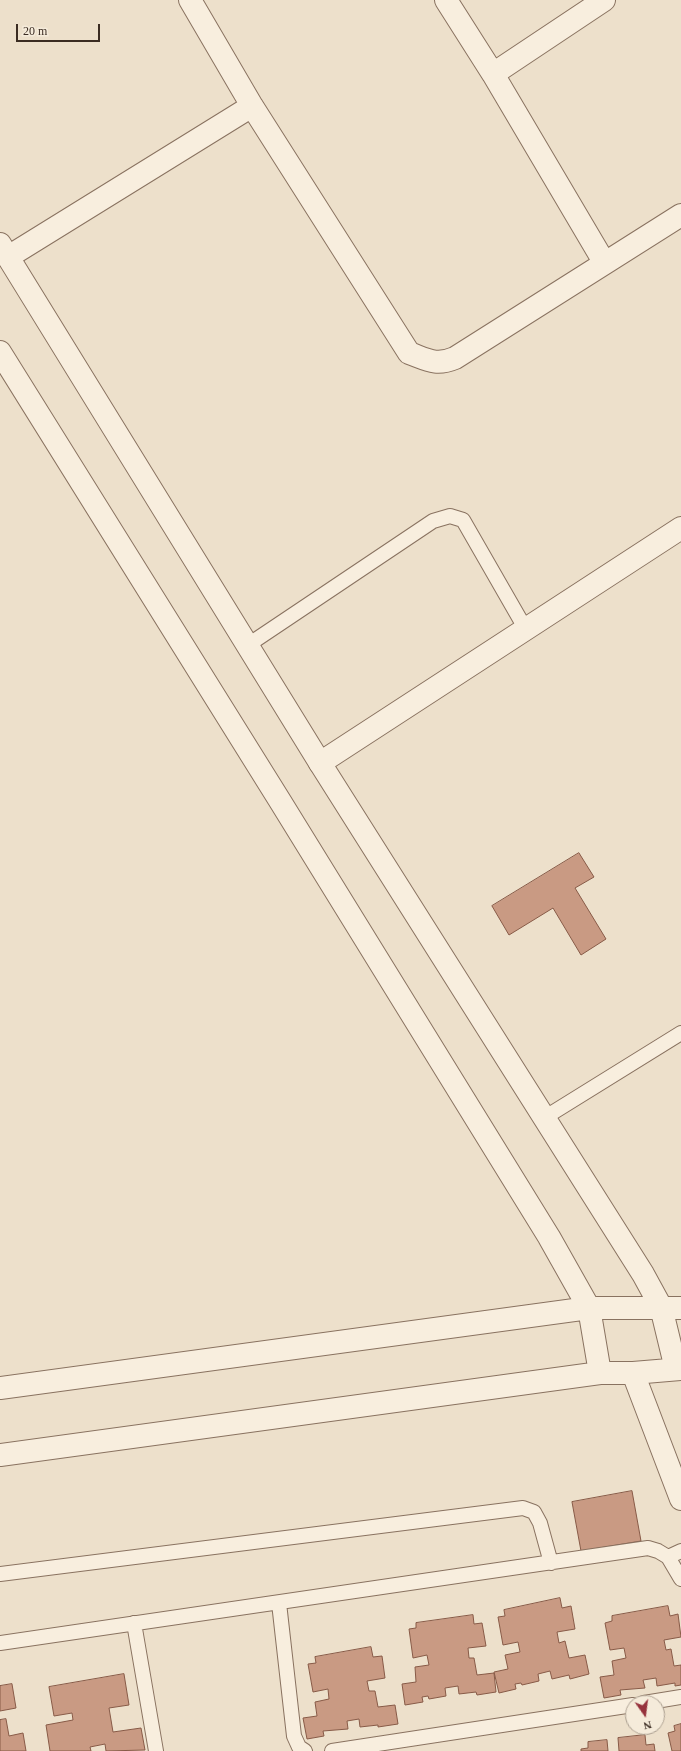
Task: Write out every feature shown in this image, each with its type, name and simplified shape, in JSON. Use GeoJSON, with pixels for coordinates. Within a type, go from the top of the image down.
{"type":"FeatureCollection","features":[{"type":"Feature","properties":{"kind":"street"},"geometry":{"type":"LineString","coordinates":[[190,0],[252,106],[409,353],[431,362],[444,362],[455,358],[604,262],[681,215]]}},
{"type":"Feature","properties":{"kind":"street"},"geometry":{"type":"LineString","coordinates":[[446,0],[493,74],[604,262]]}},
{"type":"Feature","properties":{"kind":"street"},"geometry":{"type":"LineString","coordinates":[[493,74],[604,0]]}},
{"type":"Feature","properties":{"kind":"street"},"geometry":{"type":"LineString","coordinates":[[0,1455],[600,1373],[633,1373],[678,1369],[671,1308],[643,1274],[544,1118],[320,763],[4,251],[252,106]]}},
{"type":"Feature","properties":{"kind":"street"},"geometry":{"type":"LineString","coordinates":[[0,352],[293,821],[549,1237],[589,1308],[600,1373]]}},
{"type":"Feature","properties":{"kind":"street"},"geometry":{"type":"LineString","coordinates":[[320,763],[681,528]]}},
{"type":"Feature","properties":{"kind":"street"},"geometry":{"type":"LineString","coordinates":[[0,1388],[589,1308],[671,1308]]}},
{"type":"Feature","properties":{"kind":"street"},"geometry":{"type":"LineString","coordinates":[[633,1373],[681,1499]]}},
{"type":"Feature","properties":{"kind":"lane"},"geometry":{"type":"LineString","coordinates":[[248,645],[433,521],[450,516],[463,520],[526,628]]}},
{"type":"Feature","properties":{"kind":"lane"},"geometry":{"type":"LineString","coordinates":[[544,1118],[681,1033]]}},
{"type":"Feature","properties":{"kind":"lane"},"geometry":{"type":"LineString","coordinates":[[0,1574],[523,1508],[534,1512],[540,1523],[551,1563]]}},
{"type":"Feature","properties":{"kind":"lane"},"geometry":{"type":"LineString","coordinates":[[0,1643],[648,1548],[658,1551],[668,1557],[681,1579]]}},
{"type":"Feature","properties":{"kind":"lane"},"geometry":{"type":"LineString","coordinates":[[668,1557],[681,1551]]}},
{"type":"Feature","properties":{"kind":"lane"},"geometry":{"type":"LineString","coordinates":[[278,1603],[294,1736],[299,1746],[305,1751]]}},
{"type":"Feature","properties":{"kind":"lane"},"geometry":{"type":"LineString","coordinates":[[134,1623],[156,1751]]}},
{"type":"Feature","properties":{"kind":"lane"},"geometry":{"type":"LineString","coordinates":[[665,1700],[681,1697]]}},
{"type":"Feature","properties":{"kind":"lane"},"geometry":{"type":"LineString","coordinates":[[332,1751],[625,1706]]}},
{"type":"Feature","properties":{"kind":"building"},"geometry":{"type":"Polygon","coordinates":[[[579,853],[594,877],[575,888],[606,939],[581,955],[553,908],[509,935],[492,906],[579,853]]]}},
{"type":"Feature","properties":{"kind":"building"},"geometry":{"type":"Polygon","coordinates":[[[632,1491],[641,1541],[581,1551],[572,1502],[632,1491]]]}},
{"type":"Feature","properties":{"kind":"building"},"geometry":{"type":"Polygon","coordinates":[[[560,1598],[562,1608],[571,1606],[575,1629],[557,1632],[559,1643],[565,1641],[569,1658],[585,1655],[589,1674],[570,1679],[569,1675],[552,1679],[550,1671],[538,1674],[539,1681],[522,1685],[521,1683],[515,1684],[516,1689],[499,1693],[494,1672],[508,1669],[505,1655],[520,1652],[518,1642],[503,1645],[498,1617],[505,1616],[504,1610],[560,1598]]]}},
{"type":"Feature","properties":{"kind":"building"},"geometry":{"type":"Polygon","coordinates":[[[668,1606],[670,1616],[678,1614],[681,1637],[664,1640],[666,1650],[671,1649],[674,1666],[681,1665],[681,1685],[675,1686],[675,1683],[657,1686],[656,1678],[643,1680],[645,1688],[620,1690],[621,1695],[604,1698],[600,1677],[614,1675],[612,1661],[626,1658],[624,1648],[610,1650],[605,1623],[612,1621],[612,1616],[668,1606]]]}},
{"type":"Feature","properties":{"kind":"building"},"geometry":{"type":"Polygon","coordinates":[[[473,1615],[474,1624],[482,1623],[486,1646],[468,1648],[469,1658],[474,1658],[477,1675],[494,1673],[496,1692],[477,1695],[476,1692],[459,1694],[458,1686],[445,1688],[446,1696],[429,1699],[428,1696],[422,1697],[423,1702],[405,1705],[402,1684],[416,1682],[415,1667],[429,1665],[427,1655],[413,1658],[409,1629],[416,1628],[416,1623],[473,1615]]]}},
{"type":"Feature","properties":{"kind":"building"},"geometry":{"type":"Polygon","coordinates":[[[371,1647],[373,1657],[382,1656],[385,1678],[367,1681],[369,1691],[375,1691],[378,1707],[395,1705],[398,1724],[378,1727],[378,1725],[360,1727],[359,1719],[347,1721],[348,1729],[323,1731],[324,1736],[307,1739],[303,1718],[317,1716],[315,1702],[329,1699],[328,1689],[313,1692],[308,1664],[316,1663],[315,1657],[371,1647]]]}},
{"type":"Feature","properties":{"kind":"building"},"geometry":{"type":"Polygon","coordinates":[[[124,1674],[129,1705],[109,1708],[113,1732],[141,1728],[145,1750],[106,1751],[105,1744],[90,1747],[91,1751],[50,1751],[46,1725],[73,1720],[72,1713],[54,1716],[49,1687],[124,1674]]]}},
{"type":"Feature","properties":{"kind":"building"},"geometry":{"type":"Polygon","coordinates":[[[12,1684],[16,1708],[0,1711],[0,1686],[12,1684]]]}},
{"type":"Feature","properties":{"kind":"building"},"geometry":{"type":"Polygon","coordinates":[[[6,1719],[9,1736],[23,1733],[26,1751],[0,1751],[0,1720],[6,1719]]]}},
{"type":"Feature","properties":{"kind":"building"},"geometry":{"type":"Polygon","coordinates":[[[681,1724],[681,1751],[672,1751],[668,1733],[675,1731],[674,1726],[681,1724]]]}},
{"type":"Feature","properties":{"kind":"building"},"geometry":{"type":"Polygon","coordinates":[[[645,1735],[646,1745],[654,1744],[655,1751],[619,1751],[618,1738],[645,1735]]]}},
{"type":"Feature","properties":{"kind":"building"},"geometry":{"type":"Polygon","coordinates":[[[607,1740],[608,1751],[581,1751],[581,1749],[588,1748],[588,1742],[607,1740]]]}}]}
